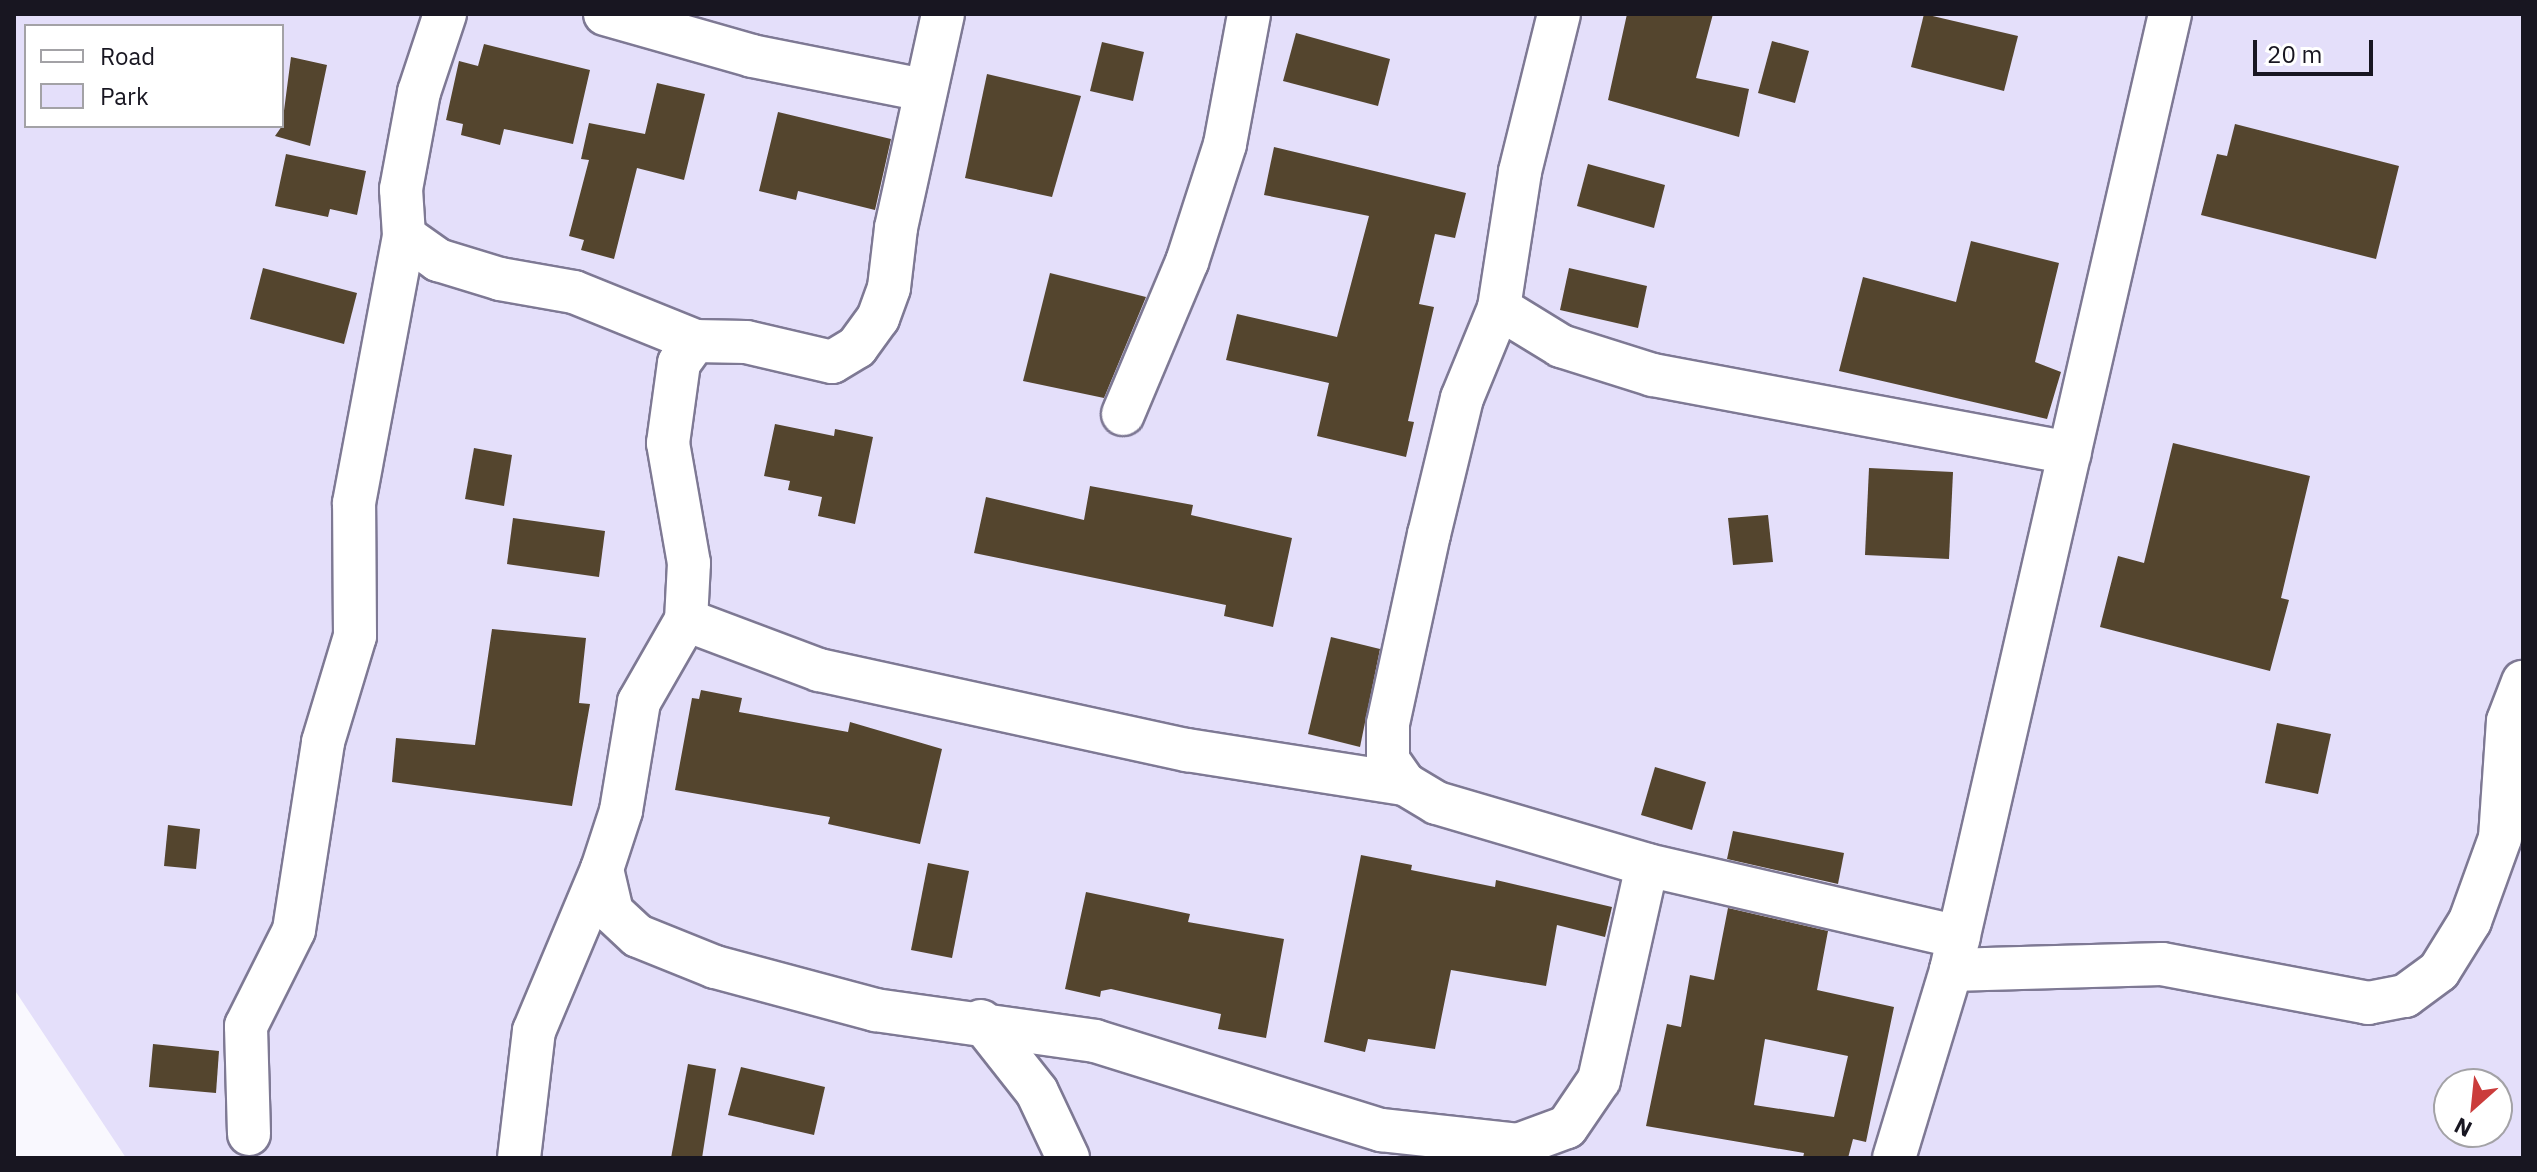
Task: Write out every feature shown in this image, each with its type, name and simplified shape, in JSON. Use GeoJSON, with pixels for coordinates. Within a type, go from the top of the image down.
{"type":"FeatureCollection","features":[{"type":"Feature","properties":{"kind":"street"},"geometry":{"type":"LineString","coordinates":[[249,1134],[246,1026],[294,930],[323,742],[355,636],[354,503],[404,236],[401,189],[411,134],[445,14]]}},
{"type":"Feature","properties":{"kind":"street"},"geometry":{"type":"LineString","coordinates":[[605,14],[752,56],[924,90]]}},
{"type":"Feature","properties":{"kind":"street"},"geometry":{"type":"LineString","coordinates":[[404,236],[438,260],[500,279],[574,292],[695,341],[746,342],[832,362],[857,347],[878,318],[889,288],[924,90],[943,14]]}},
{"type":"Feature","properties":{"kind":"street"},"geometry":{"type":"LineString","coordinates":[[1123,414],[1187,262],[1220,158],[1249,14]]}},
{"type":"Feature","properties":{"kind":"street"},"geometry":{"type":"LineString","coordinates":[[1405,784],[1388,760],[1388,724],[1462,398],[1499,308],[1520,172],[1559,14]]}},
{"type":"Feature","properties":{"kind":"street"},"geometry":{"type":"LineString","coordinates":[[1894,1158],[1955,953],[2170,14]]}},
{"type":"Feature","properties":{"kind":"street"},"geometry":{"type":"LineString","coordinates":[[1499,308],[1561,346],[1653,375],[2070,453]]}},
{"type":"Feature","properties":{"kind":"street"},"geometry":{"type":"LineString","coordinates":[[519,1158],[534,1031],[602,869],[621,811],[639,702],[686,620],[689,563],[668,443],[679,363],[695,341]]}},
{"type":"Feature","properties":{"kind":"street"},"geometry":{"type":"LineString","coordinates":[[686,620],[819,670],[1187,750],[1405,784],[1437,803],[1955,953],[2162,964],[2368,1003],[2405,996],[2439,971],[2470,921],[2500,838],[2508,721],[2523,682]]}},
{"type":"Feature","properties":{"kind":"street"},"geometry":{"type":"LineString","coordinates":[[602,869],[612,912],[638,936],[715,967],[875,1010],[981,1021],[1095,1041],[1381,1130],[1518,1145],[1567,1127],[1599,1080],[1647,865]]}},
{"type":"Feature","properties":{"kind":"street"},"geometry":{"type":"LineString","coordinates":[[981,1021],[1037,1092],[1068,1158]]}},
{"type":"Feature","properties":{"kind":"green space"},"geometry":{"type":"Polygon","coordinates":[[[14,14],[2523,14],[2523,1158],[126,1158],[14,989],[14,14]]]}},
{"type":"Feature","properties":{"kind":"building"},"geometry":{"type":"Polygon","coordinates":[[[1627,14],[1713,14],[1696,78],[1749,89],[1739,137],[1608,100],[1627,14]]]}},
{"type":"Feature","properties":{"kind":"building"},"geometry":{"type":"Polygon","coordinates":[[[1924,14],[2018,36],[2004,91],[1911,67],[1924,14]]]}},
{"type":"Feature","properties":{"kind":"building"},"geometry":{"type":"Polygon","coordinates":[[[1296,33],[1390,59],[1378,106],[1283,81],[1296,33]]]}},
{"type":"Feature","properties":{"kind":"building"},"geometry":{"type":"Polygon","coordinates":[[[1772,41],[1809,51],[1795,103],[1758,93],[1772,41]]]}},
{"type":"Feature","properties":{"kind":"building"},"geometry":{"type":"Polygon","coordinates":[[[1102,42],[1144,52],[1133,101],[1090,91],[1102,42]]]}},
{"type":"Feature","properties":{"kind":"building"},"geometry":{"type":"Polygon","coordinates":[[[484,44],[590,70],[573,144],[504,129],[500,145],[461,135],[463,124],[446,120],[459,61],[478,66],[484,44]]]}},
{"type":"Feature","properties":{"kind":"building"},"geometry":{"type":"Polygon","coordinates":[[[291,57],[327,65],[310,146],[275,136],[284,128],[291,57]]]}},
{"type":"Feature","properties":{"kind":"building"},"geometry":{"type":"Polygon","coordinates":[[[987,74],[1081,96],[1052,197],[965,178],[987,74]]]}},
{"type":"Feature","properties":{"kind":"building"},"geometry":{"type":"Polygon","coordinates":[[[657,83],[705,94],[684,180],[637,168],[614,259],[581,250],[584,240],[569,236],[589,160],[581,159],[589,123],[645,134],[657,83]]]}},
{"type":"Feature","properties":{"kind":"building"},"geometry":{"type":"Polygon","coordinates":[[[778,112],[891,139],[875,210],[798,191],[796,200],[759,191],[778,112]]]}},
{"type":"Feature","properties":{"kind":"building"},"geometry":{"type":"Polygon","coordinates":[[[2235,124],[2399,166],[2376,259],[2201,215],[2217,154],[2227,156],[2235,124]]]}},
{"type":"Feature","properties":{"kind":"building"},"geometry":{"type":"Polygon","coordinates":[[[1274,147],[1466,193],[1455,238],[1435,234],[1419,304],[1434,307],[1408,421],[1414,422],[1406,457],[1317,436],[1329,383],[1226,360],[1237,314],[1337,337],[1369,216],[1264,195],[1274,147]]]}},
{"type":"Feature","properties":{"kind":"building"},"geometry":{"type":"Polygon","coordinates":[[[286,154],[366,171],[357,215],[330,209],[328,217],[275,206],[286,154]]]}},
{"type":"Feature","properties":{"kind":"building"},"geometry":{"type":"Polygon","coordinates":[[[1588,164],[1665,185],[1654,228],[1577,206],[1588,164]]]}},
{"type":"Feature","properties":{"kind":"building"},"geometry":{"type":"Polygon","coordinates":[[[1971,241],[2059,263],[2035,362],[2061,372],[2047,419],[1839,371],[1863,277],[1956,302],[1971,241]]]}},
{"type":"Feature","properties":{"kind":"building"},"geometry":{"type":"Polygon","coordinates":[[[263,268],[357,293],[344,344],[250,319],[263,268]]]}},
{"type":"Feature","properties":{"kind":"building"},"geometry":{"type":"Polygon","coordinates":[[[1569,268],[1647,286],[1638,328],[1560,310],[1569,268]]]}},
{"type":"Feature","properties":{"kind":"building"},"geometry":{"type":"Polygon","coordinates":[[[1050,273],[1146,297],[1104,398],[1023,381],[1050,273]]]}},
{"type":"Feature","properties":{"kind":"building"},"geometry":{"type":"Polygon","coordinates":[[[775,424],[834,436],[835,429],[873,437],[855,524],[818,516],[822,497],[788,490],[790,481],[764,476],[775,424]]]}},
{"type":"Feature","properties":{"kind":"building"},"geometry":{"type":"Polygon","coordinates":[[[2173,443],[2310,476],[2281,598],[2289,600],[2270,671],[2100,627],[2118,556],[2144,563],[2173,443]]]}},
{"type":"Feature","properties":{"kind":"building"},"geometry":{"type":"Polygon","coordinates":[[[474,448],[512,455],[504,506],[465,499],[474,448]]]}},
{"type":"Feature","properties":{"kind":"building"},"geometry":{"type":"Polygon","coordinates":[[[1869,468],[1953,472],[1949,559],[1865,555],[1869,468]]]}},
{"type":"Feature","properties":{"kind":"building"},"geometry":{"type":"Polygon","coordinates":[[[1090,486],[1193,505],[1191,515],[1292,538],[1273,627],[1224,616],[1226,605],[974,553],[986,497],[1084,520],[1090,486]]]}},
{"type":"Feature","properties":{"kind":"building"},"geometry":{"type":"Polygon","coordinates":[[[1768,515],[1773,562],[1733,565],[1728,518],[1768,515]]]}},
{"type":"Feature","properties":{"kind":"building"},"geometry":{"type":"Polygon","coordinates":[[[513,518],[605,531],[599,577],[507,564],[513,518]]]}},
{"type":"Feature","properties":{"kind":"building"},"geometry":{"type":"Polygon","coordinates":[[[492,629],[586,638],[579,703],[590,704],[572,806],[392,782],[396,738],[475,745],[492,629]]]}},
{"type":"Feature","properties":{"kind":"building"},"geometry":{"type":"Polygon","coordinates":[[[1331,637],[1380,649],[1360,747],[1308,734],[1331,637]]]}},
{"type":"Feature","properties":{"kind":"building"},"geometry":{"type":"Polygon","coordinates":[[[701,690],[742,698],[739,712],[848,732],[850,722],[942,749],[920,844],[828,824],[830,817],[675,790],[692,698],[699,699],[701,690]]]}},
{"type":"Feature","properties":{"kind":"building"},"geometry":{"type":"Polygon","coordinates":[[[2277,723],[2331,734],[2318,794],[2265,783],[2277,723]]]}},
{"type":"Feature","properties":{"kind":"building"},"geometry":{"type":"Polygon","coordinates":[[[1655,767],[1706,782],[1692,830],[1641,815],[1655,767]]]}},
{"type":"Feature","properties":{"kind":"building"},"geometry":{"type":"Polygon","coordinates":[[[168,825],[200,829],[196,869],[164,866],[168,825]]]}},
{"type":"Feature","properties":{"kind":"building"},"geometry":{"type":"Polygon","coordinates":[[[1733,831],[1844,853],[1838,884],[1727,859],[1733,831]]]}},
{"type":"Feature","properties":{"kind":"building"},"geometry":{"type":"Polygon","coordinates":[[[1361,855],[1412,865],[1411,870],[1495,887],[1496,880],[1612,907],[1605,937],[1557,925],[1546,986],[1451,970],[1435,1049],[1368,1039],[1365,1052],[1324,1042],[1361,855]]]}},
{"type":"Feature","properties":{"kind":"building"},"geometry":{"type":"Polygon","coordinates":[[[928,863],[969,871],[952,958],[911,950],[928,863]]]}},
{"type":"Feature","properties":{"kind":"building"},"geometry":{"type":"Polygon","coordinates":[[[1086,892],[1190,914],[1188,922],[1284,939],[1266,1038],[1218,1029],[1221,1014],[1111,989],[1101,991],[1100,997],[1065,989],[1086,892]]]}},
{"type":"Feature","properties":{"kind":"building"},"geometry":{"type":"Polygon","coordinates":[[[1728,908],[1828,931],[1817,990],[1894,1007],[1866,1142],[1853,1139],[1848,1158],[1803,1158],[1804,1153],[1646,1126],[1667,1024],[1681,1027],[1690,975],[1714,980],[1728,908]],[[1765,1039],[1754,1105],[1834,1117],[1848,1056],[1765,1039]]]}},
{"type":"Feature","properties":{"kind":"building"},"geometry":{"type":"Polygon","coordinates":[[[153,1044],[219,1051],[216,1093],[149,1087],[153,1044]]]}},
{"type":"Feature","properties":{"kind":"building"},"geometry":{"type":"Polygon","coordinates":[[[688,1064],[716,1069],[702,1158],[671,1158],[688,1064]]]}},
{"type":"Feature","properties":{"kind":"building"},"geometry":{"type":"Polygon","coordinates":[[[741,1067],[825,1087],[814,1135],[728,1115],[741,1067]]]}}]}
